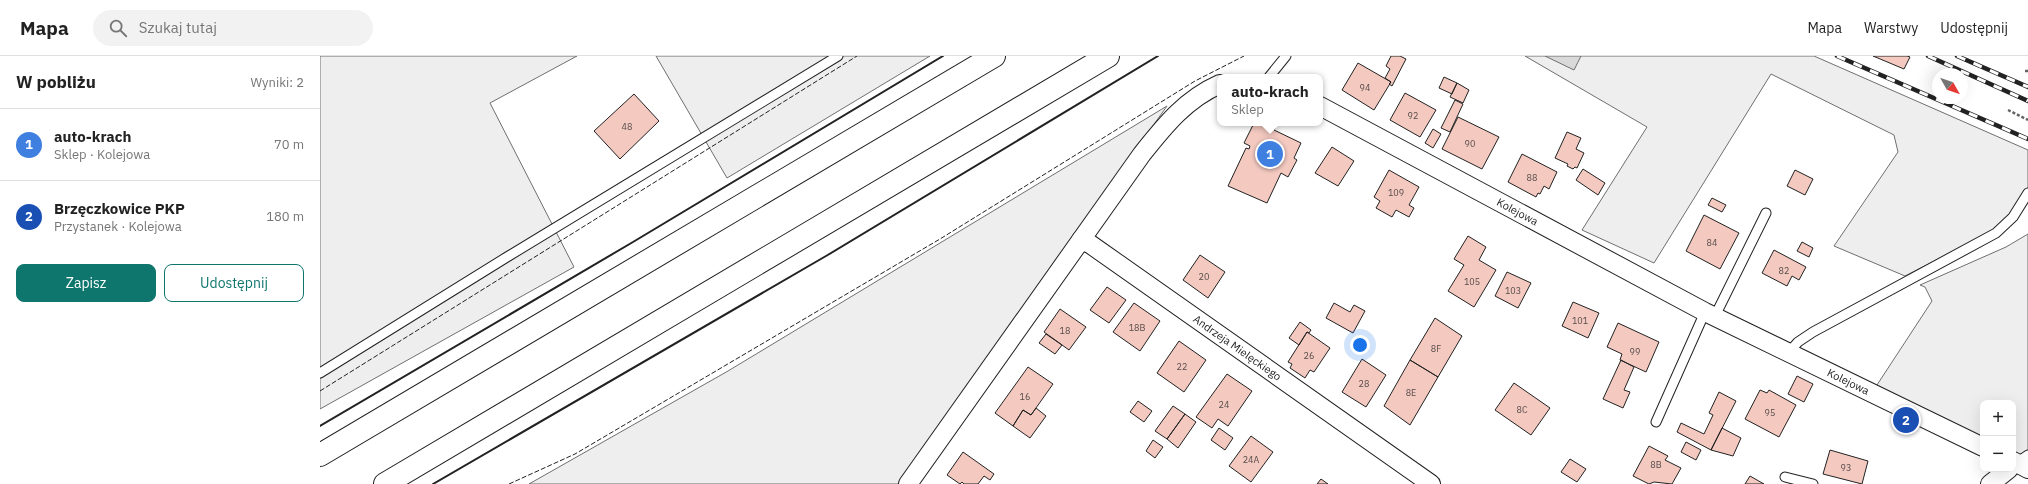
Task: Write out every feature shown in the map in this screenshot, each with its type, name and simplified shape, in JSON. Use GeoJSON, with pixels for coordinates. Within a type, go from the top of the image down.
{"type":"FeatureCollection","features":[{"type":"Feature","properties":{"kind":"highway"},"geometry":{"type":"LineString","coordinates":[[320,455],[994,56]]}},
{"type":"Feature","properties":{"kind":"highway"},"geometry":{"type":"LineString","coordinates":[[385,484],[1108,56]]}},
{"type":"Feature","properties":{"kind":"street"},"geometry":{"type":"LineString","coordinates":[[908,484],[1142,154],[1170,120],[1202,92],[1217,85]]}},
{"type":"Feature","properties":{"kind":"street","name":"Kolejowa"},"geometry":{"type":"LineString","coordinates":[[1323,108],[1710,314],[1980,446]]}},
{"type":"Feature","properties":{"kind":"street","name":"Andrzeja Mielęckiego"},"geometry":{"type":"LineString","coordinates":[[1081,240],[1090,244],[1431,484]]}},
{"type":"Feature","properties":{"kind":"street"},"geometry":{"type":"LineString","coordinates":[[1990,484],[2018,464]]}},
{"type":"Feature","properties":{"kind":"lane"},"geometry":{"type":"LineString","coordinates":[[320,373],[838,56]]}},
{"type":"Feature","properties":{"kind":"lane"},"geometry":{"type":"LineString","coordinates":[[1271,74],[1286,56]]}},
{"type":"Feature","properties":{"kind":"lane"},"geometry":{"type":"LineString","coordinates":[[1789,352],[1798,342],[1813,332],[1996,233],[2013,217],[2028,193]]}},
{"type":"Feature","properties":{"kind":"lane"},"geometry":{"type":"LineString","coordinates":[[1656,422],[1710,314],[1766,213]]}},
{"type":"Feature","properties":{"kind":"lane"},"geometry":{"type":"LineString","coordinates":[[1785,476],[1813,484]]}},
{"type":"Feature","properties":{"kind":"path"},"geometry":{"type":"LineString","coordinates":[[2008,110],[2028,120]]}},
{"type":"Feature","properties":{"kind":"shaded area"},"geometry":{"type":"Polygon","coordinates":[[[320,56],[577,56],[490,103],[574,267],[320,409],[320,56]]]}},
{"type":"Feature","properties":{"kind":"shaded area"},"geometry":{"type":"Polygon","coordinates":[[[656,56],[930,56],[727,178],[656,56]]]}},
{"type":"Feature","properties":{"kind":"shaded area"},"geometry":{"type":"Polygon","coordinates":[[[1525,56],[1814,56],[2028,150],[2028,187],[2011,215],[1995,230],[1905,276],[1834,246],[1898,152],[1894,135],[1771,74],[1654,263],[1582,230],[1647,127],[1525,56]]]}},
{"type":"Feature","properties":{"kind":"shaded area"},"geometry":{"type":"Polygon","coordinates":[[[1545,56],[1581,56],[1574,70],[1545,56]]]}},
{"type":"Feature","properties":{"kind":"shaded area"},"geometry":{"type":"Polygon","coordinates":[[[1167,106],[898,484],[529,484],[728,371],[1167,106]]]}},
{"type":"Feature","properties":{"kind":"shaded area"},"geometry":{"type":"Polygon","coordinates":[[[2028,234],[2028,462],[2016,456],[2016,400],[1980,400],[1980,439],[1875,388],[1932,301],[1925,287],[1920,285],[2006,247],[2028,234]]]}},
{"type":"Feature","properties":{"kind":"building"},"geometry":{"type":"Polygon","coordinates":[[[1391,56],[1400,56],[1406,59],[1392,86],[1389,84],[1391,82],[1385,78],[1390,69],[1386,66],[1391,56]]]}},
{"type":"Feature","properties":{"kind":"building"},"geometry":{"type":"Polygon","coordinates":[[[1873,56],[1907,56],[1910,57],[1904,69],[1873,56]]]}},
{"type":"Feature","properties":{"kind":"building"},"geometry":{"type":"Polygon","coordinates":[[[1358,63],[1391,82],[1374,110],[1342,90],[1358,63]]]}},
{"type":"Feature","properties":{"kind":"building"},"geometry":{"type":"Polygon","coordinates":[[[1444,77],[1457,83],[1452,94],[1439,88],[1444,77]]]}},
{"type":"Feature","properties":{"kind":"building"},"geometry":{"type":"Polygon","coordinates":[[[1457,83],[1469,90],[1463,103],[1450,97],[1457,83]]]}},
{"type":"Feature","properties":{"kind":"building"},"geometry":{"type":"Polygon","coordinates":[[[1405,93],[1436,110],[1420,137],[1390,120],[1405,93]]]}},
{"type":"Feature","properties":{"kind":"building"},"geometry":{"type":"Polygon","coordinates":[[[634,94],[659,121],[620,159],[594,131],[634,94]]]}},
{"type":"Feature","properties":{"kind":"building"},"geometry":{"type":"Polygon","coordinates":[[[1455,100],[1463,104],[1450,132],[1441,128],[1455,100]]]}},
{"type":"Feature","properties":{"kind":"building"},"geometry":{"type":"Polygon","coordinates":[[[1458,117],[1499,137],[1482,169],[1442,149],[1458,117]]]}},
{"type":"Feature","properties":{"kind":"building"},"geometry":{"type":"Polygon","coordinates":[[[1252,126],[1276,126],[1274,130],[1301,143],[1294,158],[1297,160],[1288,177],[1281,173],[1267,203],[1228,186],[1246,148],[1249,149],[1250,146],[1244,143],[1252,126]]]}},
{"type":"Feature","properties":{"kind":"building"},"geometry":{"type":"Polygon","coordinates":[[[1433,129],[1441,134],[1433,148],[1425,143],[1433,129]]]}},
{"type":"Feature","properties":{"kind":"building"},"geometry":{"type":"Polygon","coordinates":[[[1567,132],[1581,138],[1576,149],[1584,153],[1577,168],[1575,167],[1573,169],[1567,166],[1568,164],[1555,158],[1567,132]]]}},
{"type":"Feature","properties":{"kind":"building"},"geometry":{"type":"Polygon","coordinates":[[[1332,147],[1354,161],[1338,186],[1315,173],[1332,147]]]}},
{"type":"Feature","properties":{"kind":"building"},"geometry":{"type":"Polygon","coordinates":[[[1522,154],[1557,172],[1549,189],[1544,186],[1540,194],[1538,193],[1536,197],[1508,182],[1522,154]]]}},
{"type":"Feature","properties":{"kind":"building"},"geometry":{"type":"Polygon","coordinates":[[[1583,169],[1605,183],[1598,195],[1576,180],[1583,169]]]}},
{"type":"Feature","properties":{"kind":"building"},"geometry":{"type":"Polygon","coordinates":[[[1389,170],[1419,187],[1409,205],[1414,208],[1409,217],[1396,210],[1392,217],[1376,208],[1380,201],[1374,197],[1389,170]]]}},
{"type":"Feature","properties":{"kind":"building"},"geometry":{"type":"Polygon","coordinates":[[[1795,170],[1813,179],[1805,195],[1787,186],[1795,170]]]}},
{"type":"Feature","properties":{"kind":"building"},"geometry":{"type":"Polygon","coordinates":[[[1712,198],[1726,205],[1722,212],[1708,205],[1712,198]]]}},
{"type":"Feature","properties":{"kind":"building"},"geometry":{"type":"Polygon","coordinates":[[[1704,215],[1739,233],[1720,269],[1686,251],[1704,215]]]}},
{"type":"Feature","properties":{"kind":"building"},"geometry":{"type":"Polygon","coordinates":[[[1468,236],[1486,247],[1479,260],[1496,270],[1474,307],[1448,291],[1464,265],[1454,259],[1468,236]]]}},
{"type":"Feature","properties":{"kind":"building"},"geometry":{"type":"Polygon","coordinates":[[[1802,242],[1813,248],[1809,257],[1797,251],[1802,242]]]}},
{"type":"Feature","properties":{"kind":"building"},"geometry":{"type":"Polygon","coordinates":[[[1774,250],[1806,267],[1799,280],[1792,276],[1787,286],[1762,273],[1774,250]]]}},
{"type":"Feature","properties":{"kind":"building"},"geometry":{"type":"Polygon","coordinates":[[[1200,255],[1225,272],[1208,298],[1183,280],[1200,255]]]}},
{"type":"Feature","properties":{"kind":"building"},"geometry":{"type":"Polygon","coordinates":[[[1507,272],[1531,283],[1518,308],[1495,296],[1507,272]]]}},
{"type":"Feature","properties":{"kind":"building"},"geometry":{"type":"Polygon","coordinates":[[[1107,287],[1126,300],[1109,323],[1090,310],[1107,287]]]}},
{"type":"Feature","properties":{"kind":"building"},"geometry":{"type":"Polygon","coordinates":[[[1573,302],[1599,313],[1588,338],[1562,326],[1573,302]]]}},
{"type":"Feature","properties":{"kind":"building"},"geometry":{"type":"Polygon","coordinates":[[[1134,303],[1160,321],[1140,351],[1113,332],[1134,303]]]}},
{"type":"Feature","properties":{"kind":"building"},"geometry":{"type":"Polygon","coordinates":[[[1334,303],[1350,312],[1354,305],[1365,311],[1353,333],[1326,318],[1334,303]]]}},
{"type":"Feature","properties":{"kind":"building"},"geometry":{"type":"Polygon","coordinates":[[[1060,309],[1086,327],[1069,350],[1044,332],[1060,309]]]}},
{"type":"Feature","properties":{"kind":"building"},"geometry":{"type":"Polygon","coordinates":[[[1435,318],[1462,336],[1438,377],[1410,360],[1435,318]]]}},
{"type":"Feature","properties":{"kind":"building"},"geometry":{"type":"Polygon","coordinates":[[[1300,322],[1311,330],[1309,333],[1307,332],[1299,345],[1289,338],[1300,322]]]}},
{"type":"Feature","properties":{"kind":"building"},"geometry":{"type":"Polygon","coordinates":[[[1618,323],[1659,342],[1646,372],[1620,360],[1622,354],[1607,347],[1618,323]]]}},
{"type":"Feature","properties":{"kind":"building"},"geometry":{"type":"Polygon","coordinates":[[[1307,332],[1330,348],[1314,372],[1310,370],[1305,378],[1290,368],[1292,364],[1288,362],[1307,332]]]}},
{"type":"Feature","properties":{"kind":"building"},"geometry":{"type":"Polygon","coordinates":[[[1046,334],[1062,345],[1055,354],[1039,343],[1046,334]]]}},
{"type":"Feature","properties":{"kind":"building"},"geometry":{"type":"Polygon","coordinates":[[[1179,341],[1206,360],[1184,392],[1157,373],[1179,341]]]}},
{"type":"Feature","properties":{"kind":"building"},"geometry":{"type":"Polygon","coordinates":[[[1362,359],[1386,375],[1366,407],[1342,392],[1362,359]]]}},
{"type":"Feature","properties":{"kind":"building"},"geometry":{"type":"Polygon","coordinates":[[[1410,360],[1438,377],[1410,425],[1384,406],[1410,360]]]}},
{"type":"Feature","properties":{"kind":"building"},"geometry":{"type":"Polygon","coordinates":[[[1621,360],[1634,367],[1624,390],[1630,392],[1623,408],[1603,399],[1621,360]]]}},
{"type":"Feature","properties":{"kind":"building"},"geometry":{"type":"Polygon","coordinates":[[[1028,367],[1053,384],[1031,415],[1023,410],[1013,426],[995,413],[1028,367]]]}},
{"type":"Feature","properties":{"kind":"building"},"geometry":{"type":"Polygon","coordinates":[[[1227,374],[1252,391],[1228,426],[1218,419],[1212,428],[1196,417],[1227,374]]]}},
{"type":"Feature","properties":{"kind":"building"},"geometry":{"type":"Polygon","coordinates":[[[1797,376],[1813,384],[1804,402],[1788,394],[1797,376]]]}},
{"type":"Feature","properties":{"kind":"building"},"geometry":{"type":"Polygon","coordinates":[[[1514,383],[1550,408],[1531,435],[1495,410],[1514,383]]]}},
{"type":"Feature","properties":{"kind":"building"},"geometry":{"type":"Polygon","coordinates":[[[1760,390],[1767,393],[1769,390],[1796,405],[1779,437],[1745,419],[1760,390]]]}},
{"type":"Feature","properties":{"kind":"building"},"geometry":{"type":"Polygon","coordinates":[[[1719,392],[1736,401],[1711,450],[1677,432],[1681,423],[1704,434],[1713,415],[1709,413],[1719,392]]]}},
{"type":"Feature","properties":{"kind":"building"},"geometry":{"type":"Polygon","coordinates":[[[1138,401],[1152,411],[1144,422],[1130,412],[1138,401]]]}},
{"type":"Feature","properties":{"kind":"building"},"geometry":{"type":"Polygon","coordinates":[[[1173,406],[1185,414],[1167,439],[1155,431],[1173,406]]]}},
{"type":"Feature","properties":{"kind":"building"},"geometry":{"type":"Polygon","coordinates":[[[1036,408],[1046,416],[1030,438],[1013,426],[1023,410],[1031,415],[1036,408]]]}},
{"type":"Feature","properties":{"kind":"building"},"geometry":{"type":"Polygon","coordinates":[[[1185,414],[1196,422],[1178,448],[1167,439],[1185,414]]]}},
{"type":"Feature","properties":{"kind":"building"},"geometry":{"type":"Polygon","coordinates":[[[1219,428],[1233,438],[1225,450],[1211,440],[1219,428]]]}},
{"type":"Feature","properties":{"kind":"building"},"geometry":{"type":"Polygon","coordinates":[[[1722,428],[1741,438],[1733,456],[1711,450],[1722,428]]]}},
{"type":"Feature","properties":{"kind":"building"},"geometry":{"type":"Polygon","coordinates":[[[1251,436],[1273,452],[1251,482],[1229,466],[1251,436]]]}},
{"type":"Feature","properties":{"kind":"building"},"geometry":{"type":"Polygon","coordinates":[[[1153,440],[1163,447],[1155,458],[1146,451],[1153,440]]]}},
{"type":"Feature","properties":{"kind":"building"},"geometry":{"type":"Polygon","coordinates":[[[1686,442],[1701,450],[1696,460],[1681,452],[1686,442]]]}},
{"type":"Feature","properties":{"kind":"building"},"geometry":{"type":"Polygon","coordinates":[[[1649,446],[1668,456],[1665,460],[1681,468],[1672,484],[1654,482],[1649,484],[1633,476],[1649,446]]]}},
{"type":"Feature","properties":{"kind":"building"},"geometry":{"type":"Polygon","coordinates":[[[1830,450],[1868,461],[1862,484],[1823,474],[1830,450]]]}},
{"type":"Feature","properties":{"kind":"building"},"geometry":{"type":"Polygon","coordinates":[[[963,452],[994,474],[990,480],[984,476],[978,484],[964,484],[962,482],[960,484],[947,475],[963,452]]]}},
{"type":"Feature","properties":{"kind":"building"},"geometry":{"type":"Polygon","coordinates":[[[1570,459],[1586,469],[1577,482],[1561,472],[1570,459]]]}},
{"type":"Feature","properties":{"kind":"building"},"geometry":{"type":"Polygon","coordinates":[[[1750,476],[1764,484],[1745,484],[1750,476]]]}},
{"type":"Feature","properties":{"kind":"building"},"geometry":{"type":"Polygon","coordinates":[[[1321,479],[1328,484],[1317,484],[1321,479]]]}},
{"type":"Feature","properties":{"kind":"railway"},"geometry":{"type":"LineString","coordinates":[[1837,56],[2028,139]]}},
{"type":"Feature","properties":{"kind":"railway"},"geometry":{"type":"LineString","coordinates":[[1928,56],[2028,101]]}},
{"type":"Feature","properties":{"kind":"railway"},"geometry":{"type":"LineString","coordinates":[[1957,56],[2028,87]]}},
{"type":"Feature","properties":{"kind":"fence"},"geometry":{"type":"LineString","coordinates":[[320,391],[857,56]]}},
{"type":"Feature","properties":{"kind":"fence"},"geometry":{"type":"LineString","coordinates":[[509,484],[575,454],[940,239],[1195,81],[1244,56]]}},
{"type":"Feature","properties":{"kind":"wall"},"geometry":{"type":"LineString","coordinates":[[320,426],[633,242],[943,56]]}},
{"type":"Feature","properties":{"kind":"wall"},"geometry":{"type":"LineString","coordinates":[[433,484],[826,256],[1158,56]]}},
{"type":"Feature","properties":{"kind":"place","name":"auto-krach"},"geometry":{"type":"Point","coordinates":[1270,154]}},
{"type":"Feature","properties":{"kind":"place","name":"Brzęczkowice PKP"},"geometry":{"type":"Point","coordinates":[1906,420]}}]}
